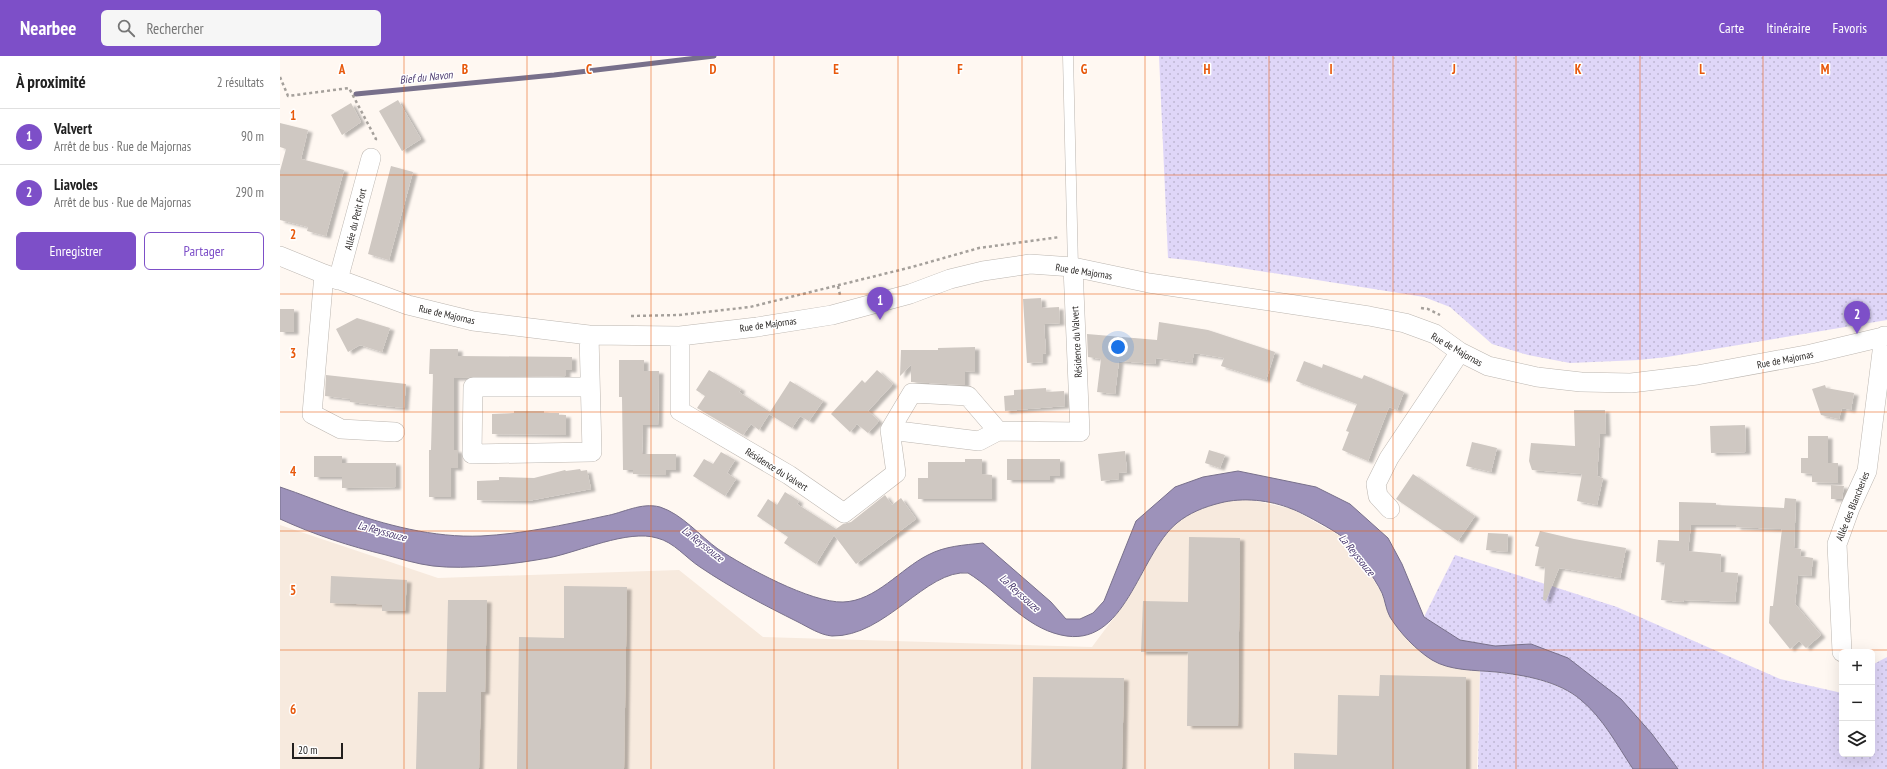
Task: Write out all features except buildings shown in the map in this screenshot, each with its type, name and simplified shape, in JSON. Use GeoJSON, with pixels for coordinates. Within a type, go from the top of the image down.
{"type":"FeatureCollection","features":[{"type":"Feature","properties":{"kind":"street","name":"Allée du Petit Fort"},"geometry":{"type":"LineString","coordinates":[[370,158],[331,277],[312,414],[341,429],[395,432]]}},
{"type":"Feature","properties":{"kind":"street","name":"Rue de Majornas"},"geometry":{"type":"LineString","coordinates":[[280,256],[331,277],[408,305],[473,321],[589,335],[680,336],[757,327],[832,315],[910,294],[983,270],[1030,264],[1073,267],[1149,283],[1369,316],[1405,323],[1435,334],[1460,352],[1488,366],[1537,377],[1581,382],[1631,383],[1697,375],[1771,362],[1886,336]]}},
{"type":"Feature","properties":{"kind":"street","name":"Résidence du Valvert"},"geometry":{"type":"LineString","coordinates":[[680,336],[680,411],[789,474],[844,513],[896,473],[890,430],[979,441],[998,431],[1080,432],[1073,267]]}},
{"type":"Feature","properties":{"kind":"street"},"geometry":{"type":"LineString","coordinates":[[589,335],[592,452],[472,454],[473,387],[590,387]]}},
{"type":"Feature","properties":{"kind":"street","name":"Allée des Blancheries"},"geometry":{"type":"LineString","coordinates":[[1842,649],[1837,544],[1850,508],[1867,471],[1886,336]]}},
{"type":"Feature","properties":{"kind":"street"},"geometry":{"type":"LineString","coordinates":[[1390,509],[1378,496],[1376,484],[1389,458],[1460,352]]}},
{"type":"Feature","properties":{"kind":"street"},"geometry":{"type":"LineString","coordinates":[[890,430],[912,393],[968,396],[998,431]]}},
{"type":"Feature","properties":{"kind":"lane"},"geometry":{"type":"LineString","coordinates":[[1068,56],[1073,267]]}},
{"type":"Feature","properties":{"kind":"path"},"geometry":{"type":"LineString","coordinates":[[280,77],[288,96],[349,88],[376,140],[370,158]]}},
{"type":"Feature","properties":{"kind":"shaded area"},"geometry":{"type":"Polygon","coordinates":[[[1159,56],[1887,56],[1887,320],[1667,357],[1639,360],[1570,363],[1528,355],[1492,344],[1450,307],[1424,297],[1197,261],[1168,258],[1159,56]]]}},
{"type":"Feature","properties":{"kind":"shaded area"},"geometry":{"type":"Polygon","coordinates":[[[1231,500],[1252,500],[1292,509],[1340,536],[1366,568],[1381,592],[1389,616],[1454,668],[1480,671],[1477,769],[280,769],[280,525],[438,578],[679,570],[763,637],[1092,647],[1121,608],[1161,541],[1175,524],[1190,514],[1208,506],[1231,500]]]}},
{"type":"Feature","properties":{"kind":"shaded area"},"geometry":{"type":"Polygon","coordinates":[[[1455,555],[1617,607],[1780,679],[1839,692],[1839,757],[1875,757],[1875,663],[1887,657],[1887,769],[1678,769],[1652,734],[1531,644],[1495,646],[1460,640],[1424,617],[1455,555]]]}},
{"type":"Feature","properties":{"kind":"shaded area"},"geometry":{"type":"Polygon","coordinates":[[[1480,671],[1544,681],[1568,691],[1579,698],[1601,721],[1633,769],[1478,769],[1480,671]]]}},
{"type":"Feature","properties":{"kind":"water","name":"La Reyssouze"},"geometry":{"type":"Polygon","coordinates":[[[1238,471],[1316,487],[1350,504],[1388,538],[1402,564],[1424,617],[1460,640],[1495,646],[1531,644],[1568,658],[1621,699],[1652,734],[1678,769],[1633,769],[1609,732],[1589,707],[1572,693],[1562,688],[1529,677],[1507,673],[1455,668],[1439,664],[1432,660],[1414,646],[1394,623],[1389,614],[1382,593],[1374,579],[1341,536],[1296,511],[1275,503],[1256,500],[1229,501],[1208,506],[1182,519],[1163,538],[1129,597],[1116,615],[1101,628],[1083,636],[1061,635],[1035,625],[968,573],[952,575],[937,581],[870,626],[852,633],[832,636],[814,630],[748,596],[700,567],[669,543],[657,538],[632,536],[603,542],[548,558],[491,566],[446,567],[415,563],[359,548],[332,540],[280,519],[280,487],[357,515],[392,525],[428,533],[463,536],[496,535],[527,531],[612,515],[639,507],[660,507],[676,515],[718,549],[761,574],[814,597],[830,601],[843,602],[855,600],[877,590],[918,561],[934,552],[955,546],[983,543],[1051,602],[1066,619],[1080,619],[1093,613],[1104,601],[1136,521],[1175,487],[1203,477],[1238,471]]]}},
{"type":"Feature","properties":{"kind":"waterway","name":"Bief du Navon"},"geometry":{"type":"LineString","coordinates":[[356,94],[554,75],[714,56]]}},
{"type":"Feature","properties":{"kind":"place","name":"Valvert"},"geometry":{"type":"Point","coordinates":[880,320]}},
{"type":"Feature","properties":{"kind":"place","name":"Liavoles"},"geometry":{"type":"Point","coordinates":[1857,334]}}]}
